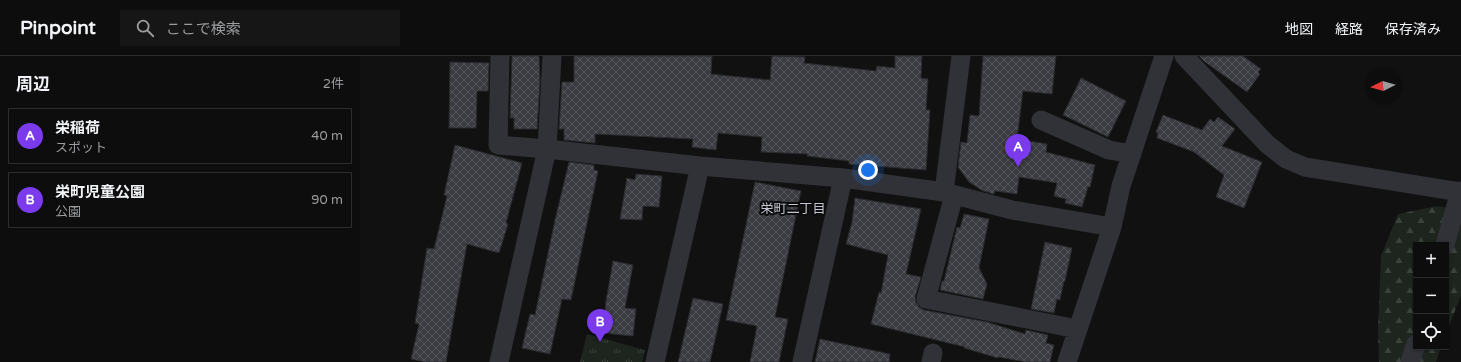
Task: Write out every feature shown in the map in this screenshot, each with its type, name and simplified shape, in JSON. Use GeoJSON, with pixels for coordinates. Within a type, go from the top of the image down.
{"type":"FeatureCollection","features":[{"type":"Feature","properties":{"kind":"street"},"geometry":{"type":"LineString","coordinates":[[500,56],[498,145],[700,166],[843,178],[949,194],[1012,210],[1112,227]]}},
{"type":"Feature","properties":{"kind":"street"},"geometry":{"type":"LineString","coordinates":[[499,362],[547,149],[552,56]]}},
{"type":"Feature","properties":{"kind":"street"},"geometry":{"type":"LineString","coordinates":[[961,56],[949,194],[926,300],[1077,330]]}},
{"type":"Feature","properties":{"kind":"street"},"geometry":{"type":"LineString","coordinates":[[1067,362],[1112,227],[1121,186],[1164,56]]}},
{"type":"Feature","properties":{"kind":"street"},"geometry":{"type":"LineString","coordinates":[[1184,56],[1267,144],[1286,159],[1305,167],[1461,191],[1446,242]]}},
{"type":"Feature","properties":{"kind":"street"},"geometry":{"type":"LineString","coordinates":[[1041,120],[1108,150],[1132,154]]}},
{"type":"Feature","properties":{"kind":"street"},"geometry":{"type":"LineString","coordinates":[[655,362],[700,166]]}},
{"type":"Feature","properties":{"kind":"street"},"geometry":{"type":"LineString","coordinates":[[802,362],[843,178]]}},
{"type":"Feature","properties":{"kind":"street"},"geometry":{"type":"LineString","coordinates":[[1410,362],[1414,350]]}},
{"type":"Feature","properties":{"kind":"green space"},"geometry":{"type":"Polygon","coordinates":[[[1437,206],[1461,210],[1461,295],[1449,326],[1449,242],[1413,242],[1413,350],[1440,350],[1436,362],[1379,362],[1378,328],[1381,256],[1398,214],[1437,206]]]}},
{"type":"Feature","properties":{"kind":"green space"},"geometry":{"type":"Polygon","coordinates":[[[587,334],[645,350],[642,362],[580,362],[587,334]]]}},
{"type":"Feature","properties":{"kind":"building"},"geometry":{"type":"Polygon","coordinates":[[[512,56],[539,56],[540,81],[537,129],[514,129],[514,118],[510,118],[512,56]]]}},
{"type":"Feature","properties":{"kind":"building"},"geometry":{"type":"Polygon","coordinates":[[[574,56],[712,56],[711,74],[770,80],[772,56],[805,57],[804,63],[876,71],[877,66],[895,68],[895,56],[922,56],[921,78],[928,79],[926,110],[930,110],[926,170],[849,164],[849,161],[807,156],[808,154],[761,152],[762,137],[718,133],[716,150],[692,147],[693,139],[595,134],[595,143],[564,140],[564,129],[559,129],[562,82],[574,82],[574,56]]]}},
{"type":"Feature","properties":{"kind":"building"},"geometry":{"type":"Polygon","coordinates":[[[983,56],[1056,56],[1052,94],[1023,91],[1017,139],[1047,144],[1046,152],[1095,165],[1090,187],[1088,187],[1082,207],[1065,203],[1066,199],[1054,196],[1057,183],[1019,177],[1017,194],[995,191],[994,194],[983,191],[969,182],[958,167],[961,142],[967,143],[970,115],[979,116],[983,56]]]}},
{"type":"Feature","properties":{"kind":"building"},"geometry":{"type":"Polygon","coordinates":[[[1199,56],[1243,56],[1261,69],[1258,72],[1260,74],[1247,92],[1199,56]]]}},
{"type":"Feature","properties":{"kind":"building"},"geometry":{"type":"Polygon","coordinates":[[[450,62],[489,63],[488,91],[477,91],[476,128],[449,128],[450,62]]]}},
{"type":"Feature","properties":{"kind":"building"},"geometry":{"type":"Polygon","coordinates":[[[1081,78],[1126,101],[1108,137],[1063,115],[1081,78]]]}},
{"type":"Feature","properties":{"kind":"building"},"geometry":{"type":"Polygon","coordinates":[[[1163,115],[1202,130],[1210,119],[1214,122],[1218,117],[1235,129],[1222,146],[1262,162],[1244,208],[1216,197],[1224,175],[1194,152],[1157,138],[1158,133],[1156,132],[1163,115]]]}},
{"type":"Feature","properties":{"kind":"building"},"geometry":{"type":"Polygon","coordinates":[[[455,145],[522,163],[506,223],[508,224],[499,253],[467,244],[446,362],[425,362],[411,359],[419,324],[415,323],[427,248],[434,249],[447,196],[444,195],[455,145]]]}},
{"type":"Feature","properties":{"kind":"building"},"geometry":{"type":"Polygon","coordinates":[[[569,162],[594,165],[594,170],[598,171],[571,300],[562,299],[550,354],[522,348],[530,314],[535,315],[569,162]]]}},
{"type":"Feature","properties":{"kind":"building"},"geometry":{"type":"Polygon","coordinates":[[[636,174],[662,176],[659,207],[643,206],[642,220],[620,219],[627,178],[635,180],[636,174]]]}},
{"type":"Feature","properties":{"kind":"building"},"geometry":{"type":"Polygon","coordinates":[[[755,182],[801,191],[775,317],[788,319],[779,362],[750,362],[757,326],[726,320],[755,182]]]}},
{"type":"Feature","properties":{"kind":"building"},"geometry":{"type":"Polygon","coordinates":[[[855,198],[921,209],[906,274],[921,277],[915,297],[919,307],[924,310],[987,322],[1025,334],[1026,330],[1048,335],[1046,343],[1054,345],[1050,362],[1026,362],[998,358],[964,348],[965,347],[871,324],[879,292],[881,293],[888,255],[846,244],[852,222],[855,198]]]}},
{"type":"Feature","properties":{"kind":"building"},"geometry":{"type":"Polygon","coordinates":[[[964,214],[989,219],[979,268],[987,284],[983,299],[940,290],[942,281],[944,281],[957,227],[960,228],[964,214]]]}},
{"type":"Feature","properties":{"kind":"building"},"geometry":{"type":"Polygon","coordinates":[[[1045,242],[1072,248],[1060,300],[1057,299],[1054,313],[1031,309],[1045,242]]]}},
{"type":"Feature","properties":{"kind":"building"},"geometry":{"type":"Polygon","coordinates":[[[613,261],[633,265],[625,308],[636,309],[633,336],[603,333],[606,301],[613,261]]]}},
{"type":"Feature","properties":{"kind":"building"},"geometry":{"type":"Polygon","coordinates":[[[693,298],[723,304],[710,362],[678,362],[693,298]]]}},
{"type":"Feature","properties":{"kind":"building"},"geometry":{"type":"Polygon","coordinates":[[[820,339],[890,354],[889,362],[815,362],[820,339]]]}},
{"type":"Feature","properties":{"kind":"place","name":"栄稲荷"},"geometry":{"type":"Point","coordinates":[1018,167]}},
{"type":"Feature","properties":{"kind":"place","name":"栄町児童公園"},"geometry":{"type":"Point","coordinates":[600,342]}},
{"type":"Feature","properties":{"kind":"district","name":"栄町二丁目"},"geometry":{"type":"Point","coordinates":[793,208]}}]}
